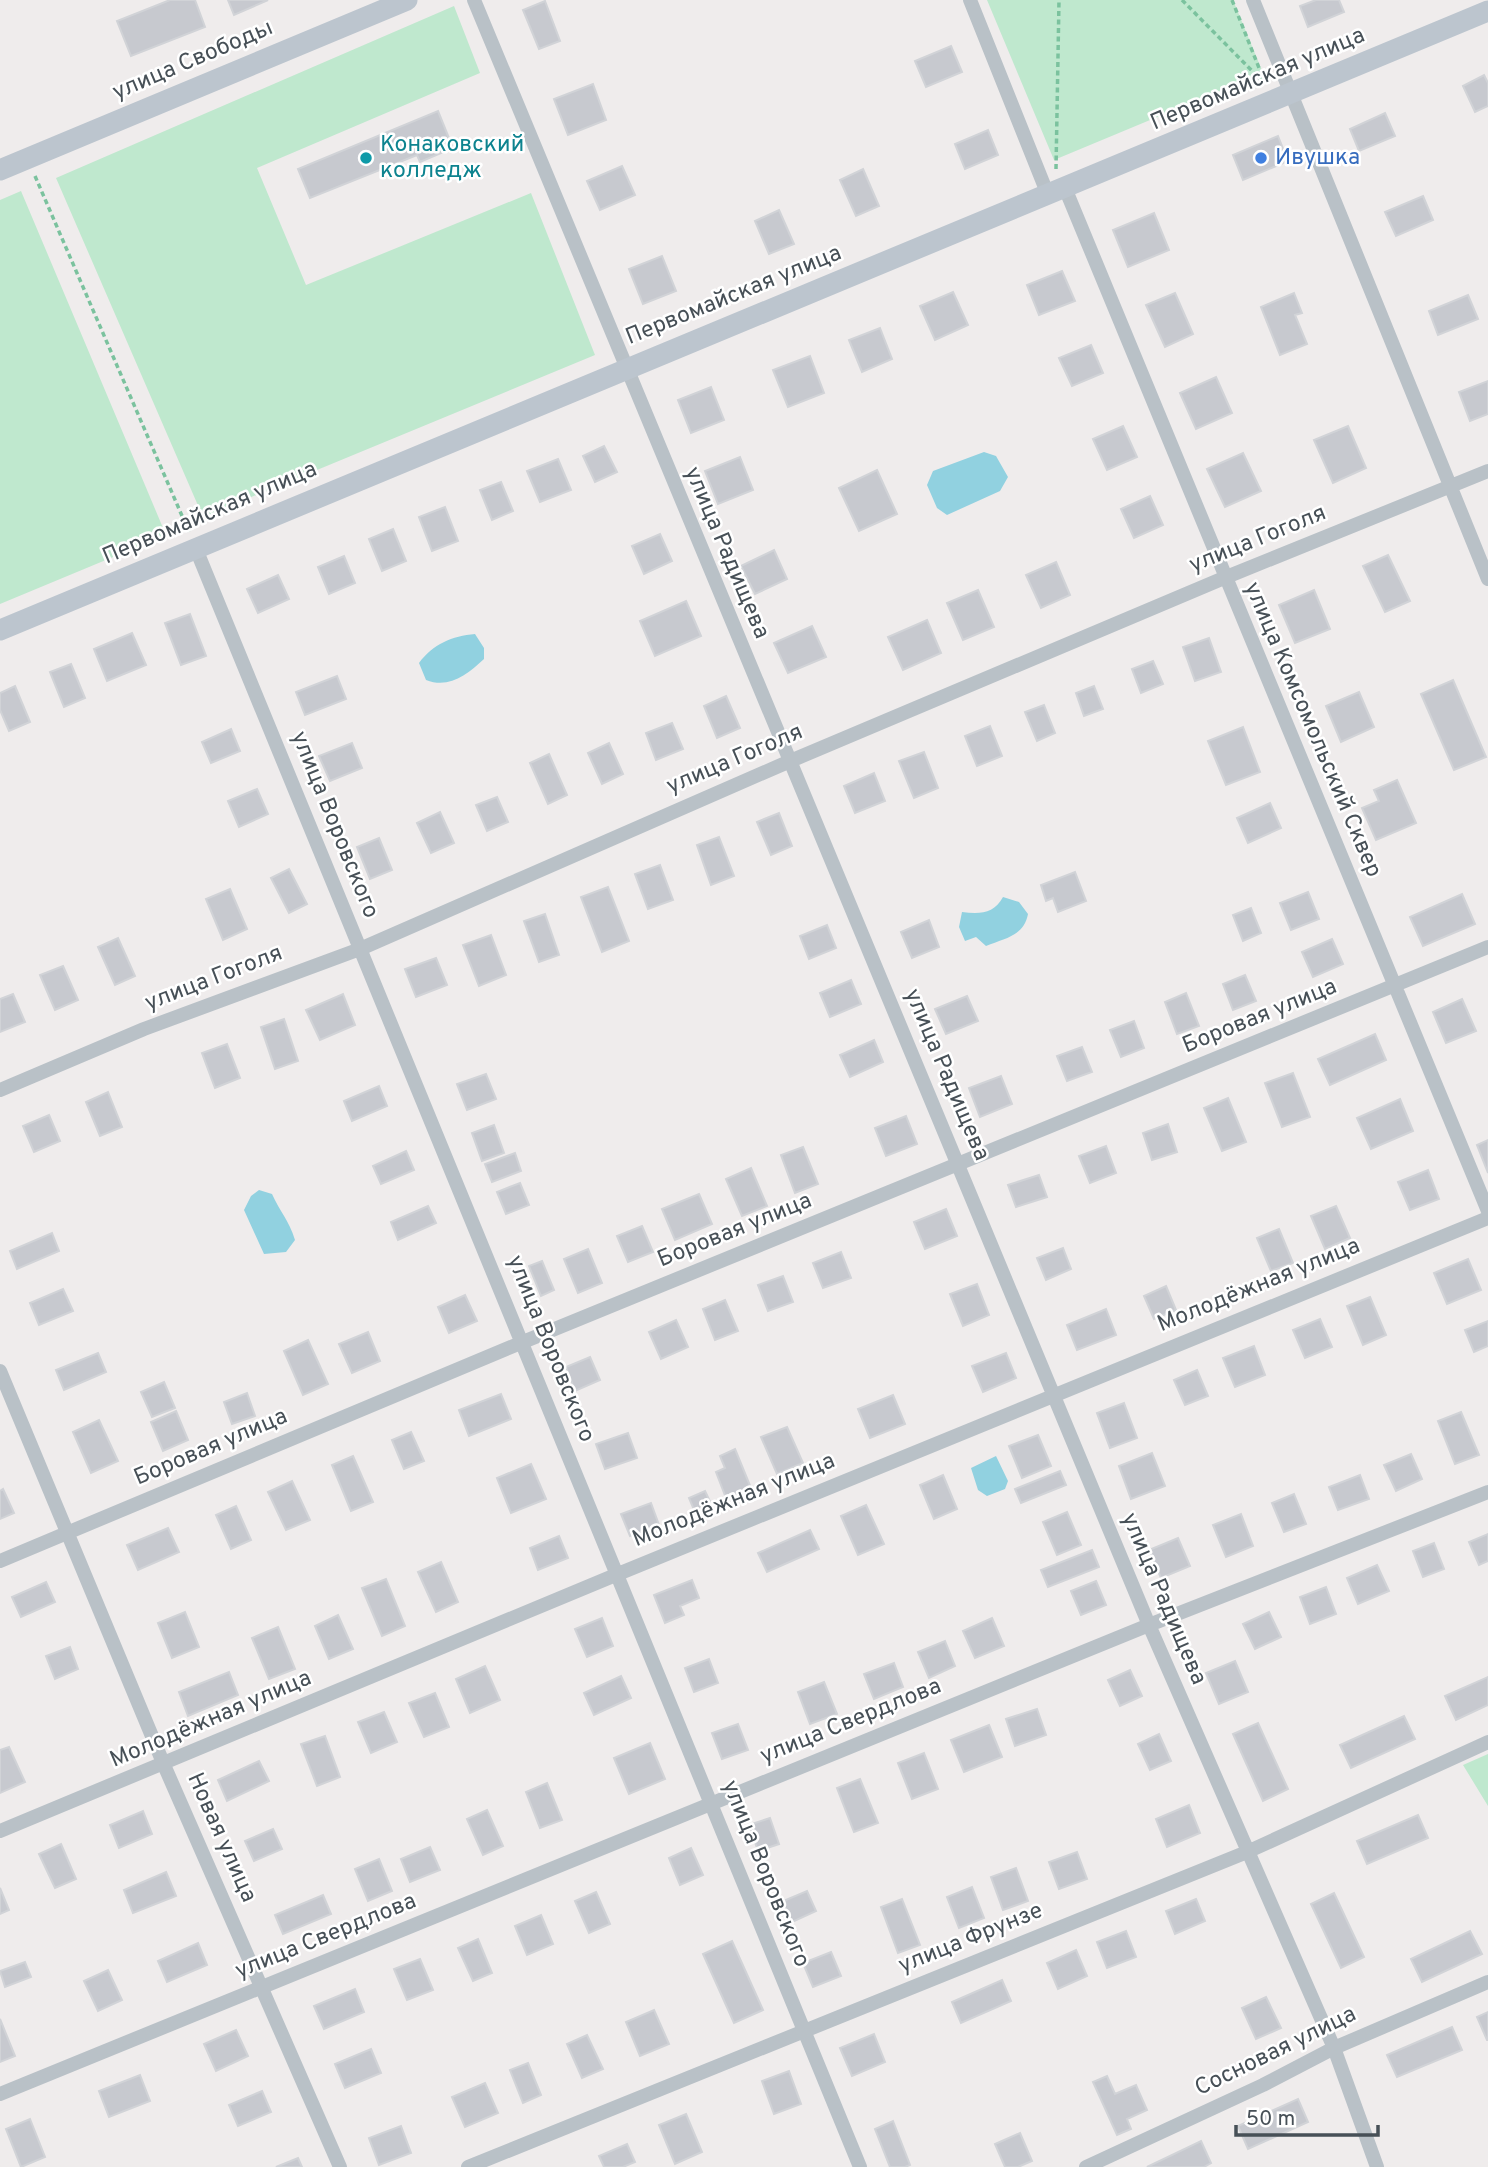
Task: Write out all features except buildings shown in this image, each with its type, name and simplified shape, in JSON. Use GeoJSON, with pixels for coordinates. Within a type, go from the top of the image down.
{"type":"FeatureCollection","features":[{"type":"Feature","properties":{"kind":"street","name":"улица Свободы"},"geometry":{"type":"LineString","coordinates":[[0,170],[407,0]]}},
{"type":"Feature","properties":{"kind":"street","name":"улица Радищева"},"geometry":{"type":"LineString","coordinates":[[474,0],[788,762],[960,1165],[1149,1625],[1334,2048],[1377,2167]]}},
{"type":"Feature","properties":{"kind":"street","name":"улица Комсомольский Сквер"},"geometry":{"type":"LineString","coordinates":[[970,0],[1224,578],[1488,1211]]}},
{"type":"Feature","properties":{"kind":"street"},"geometry":{"type":"LineString","coordinates":[[1253,0],[1488,579]]}},
{"type":"Feature","properties":{"kind":"street","name":"Первомайская улица"},"geometry":{"type":"LineString","coordinates":[[0,630],[1488,11]]}},
{"type":"Feature","properties":{"kind":"street","name":"улица Гоголя"},"geometry":{"type":"LineString","coordinates":[[0,1090],[145,1030],[360,949],[788,762],[1224,578],[1488,471]]}},
{"type":"Feature","properties":{"kind":"street","name":"улица Воровского"},"geometry":{"type":"LineString","coordinates":[[196,549],[860,2167]]}},
{"type":"Feature","properties":{"kind":"street","name":"Боровая улица"},"geometry":{"type":"LineString","coordinates":[[0,1561],[523,1342],[1488,947]]}},
{"type":"Feature","properties":{"kind":"street","name":"Молодёжная улица"},"geometry":{"type":"LineString","coordinates":[[0,1831],[618,1574],[1488,1218]]}},
{"type":"Feature","properties":{"kind":"street","name":"Новая улица"},"geometry":{"type":"LineString","coordinates":[[0,1371],[164,1765],[340,2167]]}},
{"type":"Feature","properties":{"kind":"street","name":"улица Свердлова"},"geometry":{"type":"LineString","coordinates":[[0,2094],[1149,1625],[1488,1492]]}},
{"type":"Feature","properties":{"kind":"street","name":"улица Фрунзе"},"geometry":{"type":"LineString","coordinates":[[468,2167],[1247,1852],[1488,1742]]}},
{"type":"Feature","properties":{"kind":"street","name":"Сосновая улица"},"geometry":{"type":"LineString","coordinates":[[1086,2167],[1263,2085],[1334,2048],[1488,1982]]}},
{"type":"Feature","properties":{"kind":"path"},"geometry":{"type":"LineString","coordinates":[[1059,0],[1056,171],[1068,166]]}},
{"type":"Feature","properties":{"kind":"path"},"geometry":{"type":"LineString","coordinates":[[1182,0],[1266,86]]}},
{"type":"Feature","properties":{"kind":"path"},"geometry":{"type":"LineString","coordinates":[[1231,0],[1266,86]]}},
{"type":"Feature","properties":{"kind":"path"},"geometry":{"type":"LineString","coordinates":[[1254,91],[1266,86]]}},
{"type":"Feature","properties":{"kind":"path"},"geometry":{"type":"LineString","coordinates":[[27,158],[196,549]]}},
{"type":"Feature","properties":{"kind":"green space"},"geometry":{"type":"Polygon","coordinates":[[[987,0],[1233,0],[1263,73],[1054,160],[987,0]]]}},
{"type":"Feature","properties":{"kind":"green space"},"geometry":{"type":"Polygon","coordinates":[[[454,6],[480,73],[257,168],[306,285],[531,193],[595,355],[203,517],[56,178],[454,6]]]}},
{"type":"Feature","properties":{"kind":"green space"},"geometry":{"type":"Polygon","coordinates":[[[21,191],[166,535],[0,604],[0,200],[21,191]]]}},
{"type":"Feature","properties":{"kind":"green space"},"geometry":{"type":"Polygon","coordinates":[[[1488,1754],[1488,1806],[1463,1765],[1488,1754]]]}},
{"type":"Feature","properties":{"kind":"water"},"geometry":{"type":"Polygon","coordinates":[[[984,452],[996,456],[1008,477],[1000,491],[947,515],[937,508],[927,485],[933,471],[984,452]]]}},
{"type":"Feature","properties":{"kind":"water"},"geometry":{"type":"Polygon","coordinates":[[[475,634],[484,648],[484,659],[450,682],[426,680],[419,663],[430,651],[451,639],[475,634]]]}},
{"type":"Feature","properties":{"kind":"water"},"geometry":{"type":"Polygon","coordinates":[[[1003,897],[1019,902],[1028,914],[1018,932],[986,946],[976,937],[965,941],[959,927],[962,912],[986,912],[995,907],[1003,897]]]}},
{"type":"Feature","properties":{"kind":"water"},"geometry":{"type":"Polygon","coordinates":[[[259,1190],[272,1194],[290,1227],[295,1240],[286,1252],[264,1254],[244,1210],[251,1196],[259,1190]]]}},
{"type":"Feature","properties":{"kind":"water"},"geometry":{"type":"Polygon","coordinates":[[[996,1456],[1008,1481],[1005,1489],[987,1496],[978,1490],[971,1468],[996,1456]]]}},
{"type":"Feature","properties":{"kind":"place","name":"Конаковский колледж"},"geometry":{"type":"Point","coordinates":[366,158]}},
{"type":"Feature","properties":{"kind":"place","name":"Ивушка"},"geometry":{"type":"Point","coordinates":[1261,158]}}]}
